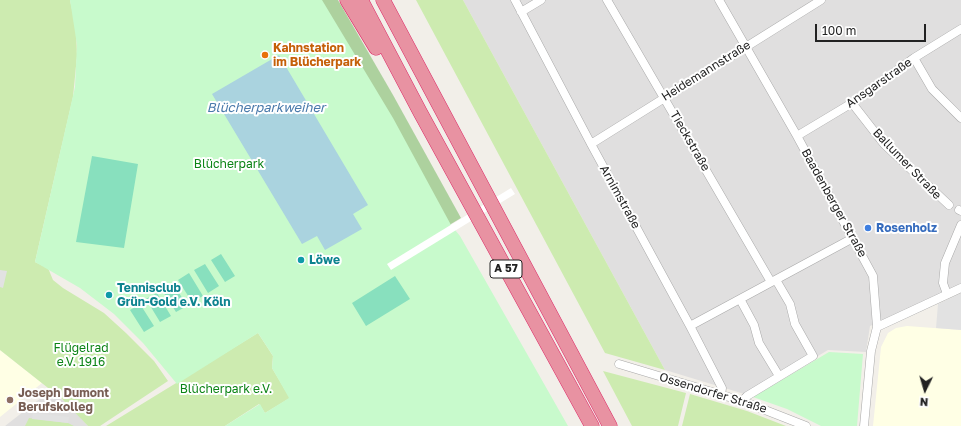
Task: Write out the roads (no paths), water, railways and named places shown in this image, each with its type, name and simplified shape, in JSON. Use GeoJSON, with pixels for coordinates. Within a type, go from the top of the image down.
{"type":"FeatureCollection","features":[{"type":"Feature","properties":{"kind":"highway"},"geometry":{"type":"LineString","coordinates":[[347,0],[406,97],[420,112]]}},
{"type":"Feature","properties":{"kind":"highway","name":"A 57"},"geometry":{"type":"LineString","coordinates":[[361,0],[420,112],[592,426]]}},
{"type":"Feature","properties":{"kind":"highway","name":"A 57"},"geometry":{"type":"LineString","coordinates":[[384,1],[610,426]]}},
{"type":"Feature","properties":{"kind":"street","name":"Arnimstraße"},"geometry":{"type":"LineString","coordinates":[[515,0],[690,326],[722,388],[721,395]]}},
{"type":"Feature","properties":{"kind":"street"},"geometry":{"type":"LineString","coordinates":[[521,12],[541,0]]}},
{"type":"Feature","properties":{"kind":"street","name":"Tieckstraße"},"geometry":{"type":"LineString","coordinates":[[608,0],[773,281],[790,304],[795,324],[813,356],[779,376]]}},
{"type":"Feature","properties":{"kind":"street","name":"Baadenberger Straße"},"geometry":{"type":"LineString","coordinates":[[719,0],[797,136],[873,276],[877,327],[871,351],[864,426]]}},
{"type":"Feature","properties":{"kind":"street","name":"Heidemannstraße"},"geometry":{"type":"LineString","coordinates":[[591,144],[821,0]]}},
{"type":"Feature","properties":{"kind":"street","name":"Ansgarstraße"},"geometry":{"type":"LineString","coordinates":[[797,136],[852,103],[914,58],[961,29]]}},
{"type":"Feature","properties":{"kind":"street"},"geometry":{"type":"LineString","coordinates":[[914,58],[932,90],[961,118]]}},
{"type":"Feature","properties":{"kind":"street","name":"Ballumer Straße"},"geometry":{"type":"LineString","coordinates":[[852,103],[884,144],[949,205]]}},
{"type":"Feature","properties":{"kind":"street"},"geometry":{"type":"LineString","coordinates":[[947,294],[943,283],[944,263],[961,225]]}},
{"type":"Feature","properties":{"kind":"street"},"geometry":{"type":"LineString","coordinates":[[690,326],[853,238]]}},
{"type":"Feature","properties":{"kind":"street"},"geometry":{"type":"LineString","coordinates":[[877,327],[961,288]]}},
{"type":"Feature","properties":{"kind":"street"},"geometry":{"type":"LineString","coordinates":[[740,299],[754,325],[759,343],[779,376],[747,396],[742,401]]}},
{"type":"Feature","properties":{"kind":"street","name":"Ossendorfer Straße"},"geometry":{"type":"LineString","coordinates":[[619,364],[742,401],[806,426]]}},
{"type":"Feature","properties":{"kind":"water","name":"Blücherparkweiher"},"geometry":{"type":"Polygon","coordinates":[[[279,55],[368,205],[353,214],[362,229],[325,250],[317,236],[302,244],[212,94],[279,55]]]}},
{"type":"Feature","properties":{"kind":"place","name":"Kahnstation im Blücherpark"},"geometry":{"type":"Point","coordinates":[265,55]}},
{"type":"Feature","properties":{"kind":"place","name":"Rosenholz"},"geometry":{"type":"Point","coordinates":[868,228]}},
{"type":"Feature","properties":{"kind":"place","name":"Löwe"},"geometry":{"type":"Point","coordinates":[301,260]}},
{"type":"Feature","properties":{"kind":"place","name":"Tennisclub Grün-Gold e.V. Köln"},"geometry":{"type":"Point","coordinates":[109,295]}},
{"type":"Feature","properties":{"kind":"place","name":"Joseph Dumont Berufskolleg"},"geometry":{"type":"Point","coordinates":[10,400]}},
{"type":"Feature","properties":{"kind":"park label","name":"Blücherpark"},"geometry":{"type":"Point","coordinates":[229,164]}},
{"type":"Feature","properties":{"kind":"park label","name":"Flügelrad e.V. 1916"},"geometry":{"type":"Point","coordinates":[81,355]}},
{"type":"Feature","properties":{"kind":"park label","name":"Blücherpark e.V."},"geometry":{"type":"Point","coordinates":[226,389]}}]}
